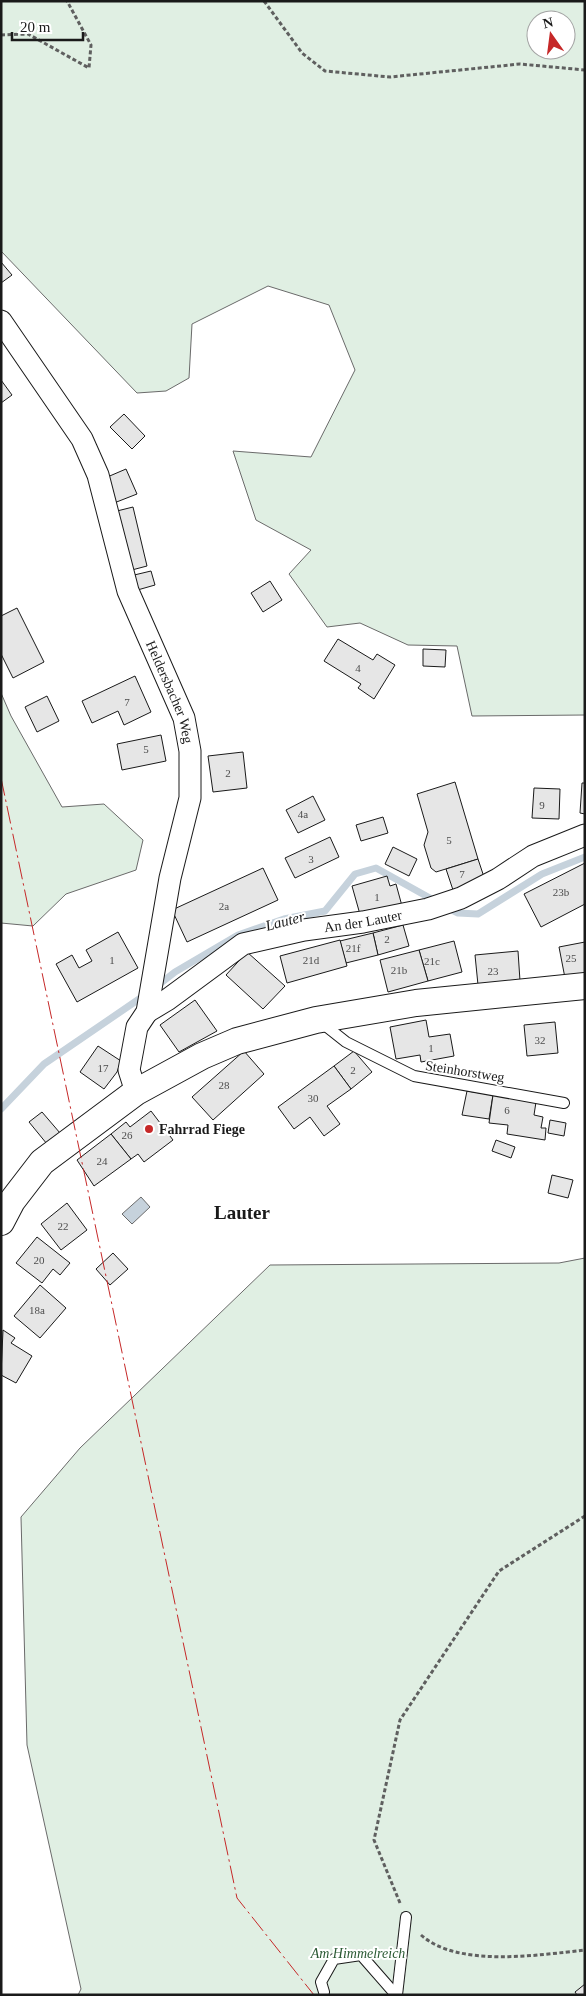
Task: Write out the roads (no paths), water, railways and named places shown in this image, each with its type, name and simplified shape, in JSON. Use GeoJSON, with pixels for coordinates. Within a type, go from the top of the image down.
{"type":"FeatureCollection","features":[{"type":"Feature","properties":{"kind":"street","name":"Heldersbacher Weg"},"geometry":{"type":"LineString","coordinates":[[1,321],[82,440],[98,475],[128,592],[184,718],[190,751],[190,798],[170,878],[147,1012],[138,1027],[128,1070],[136,1092]]}},
{"type":"Feature","properties":{"kind":"street","name":"An der Lauter"},"geometry":{"type":"LineString","coordinates":[[147,1012],[167,1000],[243,944],[304,930],[363,922],[428,909],[461,898],[498,879],[533,856],[585,835]]}},
{"type":"Feature","properties":{"kind":"street"},"geometry":{"type":"LineString","coordinates":[[1,1222],[12,1201],[42,1162],[136,1092],[202,1056],[237,1041],[316,1020],[416,1003],[585,986]]}},
{"type":"Feature","properties":{"kind":"lane","name":"Steinhorstweg"},"geometry":{"type":"LineString","coordinates":[[316,1020],[325,1024],[346,1042],[414,1076],[564,1102]]}},
{"type":"Feature","properties":{"kind":"lane"},"geometry":{"type":"LineString","coordinates":[[396,1995],[406,1916]]}},
{"type":"Feature","properties":{"kind":"lane"},"geometry":{"type":"LineString","coordinates":[[324,1992],[321,1982],[334,1959],[361,1956],[396,1995]]}},
{"type":"Feature","properties":{"kind":"waterway","name":"Lauter"},"geometry":{"type":"LineString","coordinates":[[446,907],[458,913],[478,914],[542,874],[585,857]]}},
{"type":"Feature","properties":{"kind":"waterway","name":"Lauter"},"geometry":{"type":"LineString","coordinates":[[157,986],[175,972],[238,935],[284,919],[325,911],[355,874],[376,868],[437,902]]}},
{"type":"Feature","properties":{"kind":"waterway","name":"Lauter"},"geometry":{"type":"LineString","coordinates":[[1,1109],[44,1064],[145,995]]}},
{"type":"Feature","properties":{"kind":"place","name":"Fahrrad Fiege"},"geometry":{"type":"Point","coordinates":[149,1129]}},
{"type":"Feature","properties":{"kind":"district","name":"Lauter"},"geometry":{"type":"Point","coordinates":[242,1212]}},
{"type":"Feature","properties":{"kind":"park label","name":"Am Himmelreich"},"geometry":{"type":"Point","coordinates":[358,1953]}}]}
